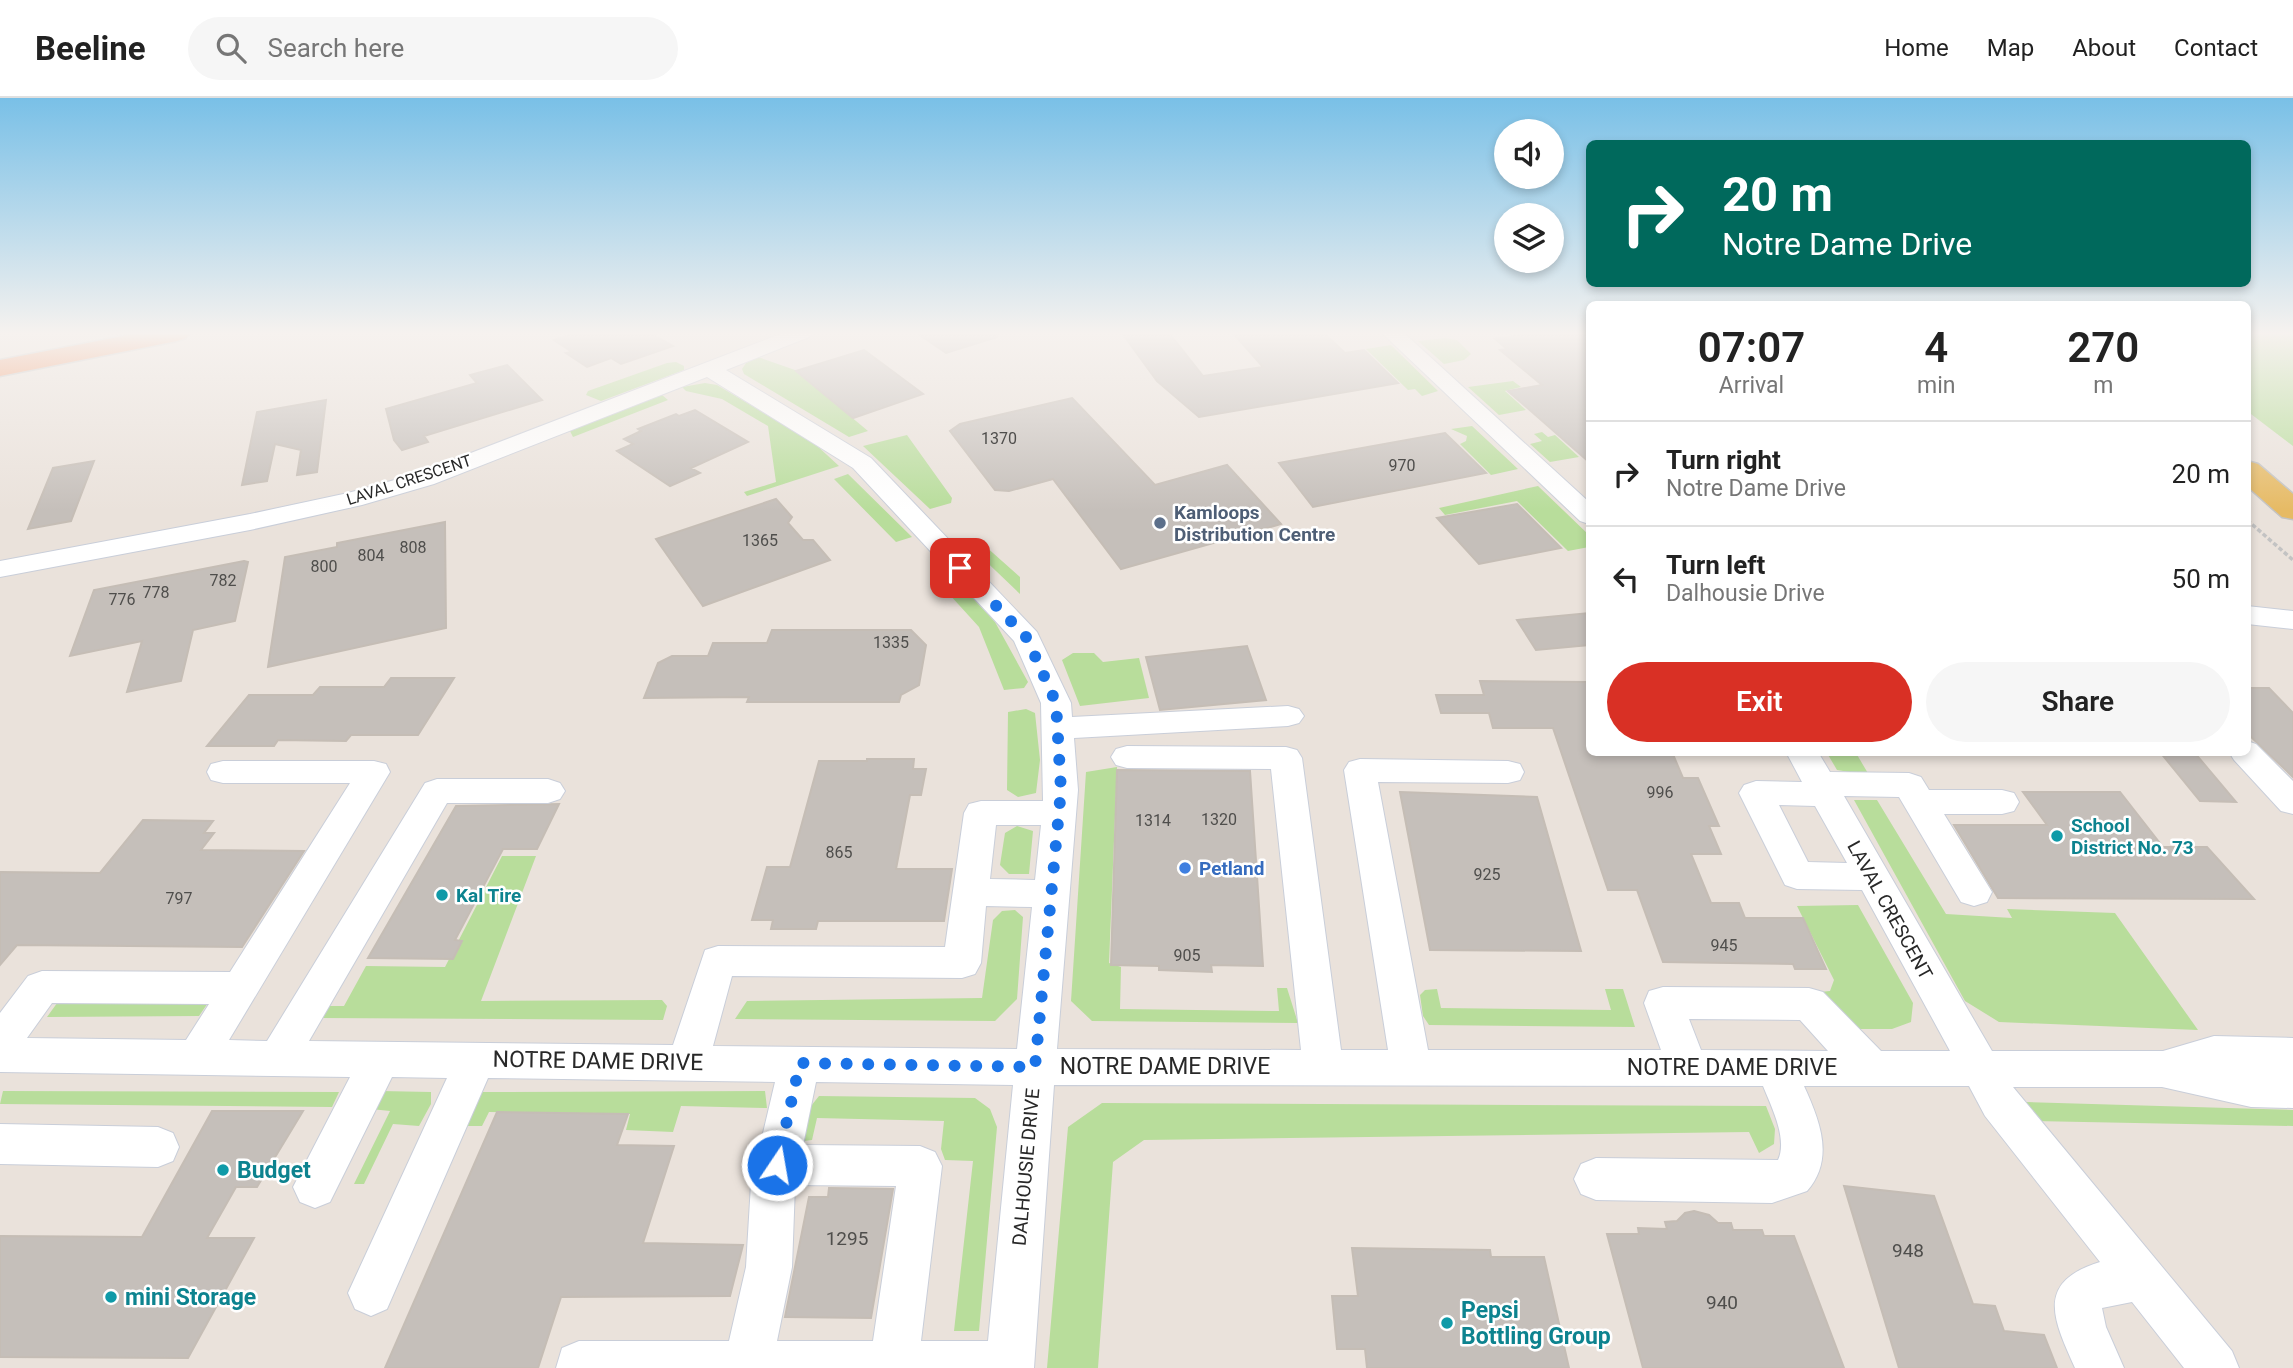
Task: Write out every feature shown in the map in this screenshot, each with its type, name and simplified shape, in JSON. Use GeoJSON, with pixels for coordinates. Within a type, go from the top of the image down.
{"type":"FeatureCollection","features":[{"type":"Feature","properties":{"kind":"main road"},"geometry":{"type":"LineString","coordinates":[[2251,456],[2293,493]]}},
{"type":"Feature","properties":{"kind":"main road"},"geometry":{"type":"LineString","coordinates":[[2251,473],[2293,510]]}},
{"type":"Feature","properties":{"kind":"street","name":"LAVAL CRESCENT"},"geometry":{"type":"LineString","coordinates":[[0,569],[353,500],[425,479],[649,392]]}},
{"type":"Feature","properties":{"kind":"street","name":"DALHOUSIE DRIVE"},"geometry":{"type":"LineString","coordinates":[[747,392],[862,463],[1027,638],[1056,703],[1061,790],[1010,1366]]}},
{"type":"Feature","properties":{"kind":"street"},"geometry":{"type":"LineString","coordinates":[[1456,392],[1586,513]]}},
{"type":"Feature","properties":{"kind":"street"},"geometry":{"type":"LineString","coordinates":[[2251,615],[2293,620]]}},
{"type":"Feature","properties":{"kind":"street"},"geometry":{"type":"LineString","coordinates":[[1058,729],[1288,716]]}},
{"type":"Feature","properties":{"kind":"street","name":"LAVAL CRESCENT"},"geometry":{"type":"LineString","coordinates":[[1804,756],[2000,1103],[2215,1368]]}},
{"type":"Feature","properties":{"kind":"street"},"geometry":{"type":"LineString","coordinates":[[2249,756],[2293,802]]}},
{"type":"Feature","properties":{"kind":"street"},"geometry":{"type":"LineString","coordinates":[[1127,757],[1286,758],[1323,1066]]}},
{"type":"Feature","properties":{"kind":"street"},"geometry":{"type":"LineString","coordinates":[[1411,1067],[1360,771],[1508,772]]}},
{"type":"Feature","properties":{"kind":"street"},"geometry":{"type":"LineString","coordinates":[[198,1056],[374,772],[223,772]]}},
{"type":"Feature","properties":{"kind":"street"},"geometry":{"type":"LineString","coordinates":[[1872,877],[1797,875],[1756,793],[1909,785],[1974,892]]}},
{"type":"Feature","properties":{"kind":"street"},"geometry":{"type":"LineString","coordinates":[[279,1056],[437,791],[548,792]]}},
{"type":"Feature","properties":{"kind":"street"},"geometry":{"type":"LineString","coordinates":[[1919,802],[2002,802]]}},
{"type":"Feature","properties":{"kind":"street"},"geometry":{"type":"LineString","coordinates":[[688,1062],[719,961],[962,963],[981,813],[1059,813]]}},
{"type":"Feature","properties":{"kind":"street"},"geometry":{"type":"LineString","coordinates":[[970,892],[1051,894]]}},
{"type":"Feature","properties":{"kind":"street"},"geometry":{"type":"LineString","coordinates":[[4,1057],[43,987],[240,988]]}},
{"type":"Feature","properties":{"kind":"street"},"geometry":{"type":"LineString","coordinates":[[1688,1067],[1663,1003],[1809,1004],[1870,1067]]}},
{"type":"Feature","properties":{"kind":"street","name":"NOTRE DAME DRIVE"},"geometry":{"type":"LineString","coordinates":[[2162,1069],[2214,1053],[2293,1055]]}},
{"type":"Feature","properties":{"kind":"street","name":"NOTRE DAME DRIVE"},"geometry":{"type":"LineString","coordinates":[[4,1057],[279,1056],[1035,1067],[2162,1069],[2250,1089],[2293,1090]]}},
{"type":"Feature","properties":{"kind":"street"},"geometry":{"type":"LineString","coordinates":[[314,1187],[381,1058]]}},
{"type":"Feature","properties":{"kind":"street"},"geometry":{"type":"LineString","coordinates":[[371,1293],[476,1059]]}},
{"type":"Feature","properties":{"kind":"street"},"geometry":{"type":"LineString","coordinates":[[748,1364],[769,1267],[772,1241],[770,1203],[800,1063]]}},
{"type":"Feature","properties":{"kind":"street"},"geometry":{"type":"LineString","coordinates":[[1596,1179],[1772,1181],[1792,1176],[1803,1161],[1803,1142],[1775,1067]]}},
{"type":"Feature","properties":{"kind":"street"},"geometry":{"type":"LineString","coordinates":[[0,1144],[158,1147]]}},
{"type":"Feature","properties":{"kind":"street"},"geometry":{"type":"LineString","coordinates":[[777,1165],[920,1166],[882,1365]]}},
{"type":"Feature","properties":{"kind":"street"},"geometry":{"type":"LineString","coordinates":[[2100,1368],[2084,1333],[2079,1316],[2079,1300],[2084,1292],[2094,1287],[2140,1278]]}},
{"type":"Feature","properties":{"kind":"street"},"geometry":{"type":"LineString","coordinates":[[579,1365],[1010,1366]]}},
{"type":"Feature","properties":{"kind":"path"},"geometry":{"type":"LineString","coordinates":[[2251,523],[2293,560]]}},
{"type":"Feature","properties":{"kind":"green space"},"geometry":{"type":"Polygon","coordinates":[[[587,392],[624,392],[601,401],[586,395],[587,392]]]}},
{"type":"Feature","properties":{"kind":"green space"},"geometry":{"type":"Polygon","coordinates":[[[692,392],[729,392],[814,443],[839,466],[747,496],[744,492],[776,482],[768,426],[722,399],[692,392]]]}},
{"type":"Feature","properties":{"kind":"green space"},"geometry":{"type":"Polygon","coordinates":[[[774,392],[822,392],[868,431],[849,437],[774,392]]]}},
{"type":"Feature","properties":{"kind":"green space"},"geometry":{"type":"Polygon","coordinates":[[[1474,392],[1506,392],[1526,410],[1499,415],[1474,392]]]}},
{"type":"Feature","properties":{"kind":"green space"},"geometry":{"type":"Polygon","coordinates":[[[2251,392],[2293,392],[2293,446],[2251,414],[2251,392]]]}},
{"type":"Feature","properties":{"kind":"green space"},"geometry":{"type":"Polygon","coordinates":[[[662,395],[668,400],[573,437],[570,431],[662,395]]]}},
{"type":"Feature","properties":{"kind":"green space"},"geometry":{"type":"Polygon","coordinates":[[[1472,426],[1518,469],[1491,475],[1460,444],[1466,441],[1467,436],[1451,429],[1472,426]]]}},
{"type":"Feature","properties":{"kind":"green space"},"geometry":{"type":"Polygon","coordinates":[[[1542,432],[1548,437],[1555,435],[1579,457],[1550,462],[1530,444],[1542,441],[1534,434],[1542,432]]]}},
{"type":"Feature","properties":{"kind":"green space"},"geometry":{"type":"Polygon","coordinates":[[[907,435],[952,498],[951,503],[930,509],[863,446],[907,435]]]}},
{"type":"Feature","properties":{"kind":"green space"},"geometry":{"type":"Polygon","coordinates":[[[848,474],[912,537],[896,542],[834,479],[848,474]]]}},
{"type":"Feature","properties":{"kind":"green space"},"geometry":{"type":"Polygon","coordinates":[[[1538,486],[1586,532],[1586,548],[1568,551],[1517,501],[1445,515],[1439,508],[1538,486]]]}},
{"type":"Feature","properties":{"kind":"green space"},"geometry":{"type":"Polygon","coordinates":[[[984,545],[1020,577],[1020,594],[974,550],[984,545]]]}},
{"type":"Feature","properties":{"kind":"green space"},"geometry":{"type":"Polygon","coordinates":[[[954,578],[995,622],[1028,682],[1024,688],[1004,690],[979,627],[939,583],[954,578]]]}},
{"type":"Feature","properties":{"kind":"green space"},"geometry":{"type":"Polygon","coordinates":[[[1073,653],[1094,653],[1103,662],[1139,658],[1149,698],[1080,706],[1062,660],[1073,653]]]}},
{"type":"Feature","properties":{"kind":"green space"},"geometry":{"type":"Polygon","coordinates":[[[1026,709],[1035,713],[1040,760],[1036,793],[1018,797],[1007,790],[1008,712],[1026,709]]]}},
{"type":"Feature","properties":{"kind":"green space"},"geometry":{"type":"Polygon","coordinates":[[[1829,756],[1858,756],[1869,775],[1837,770],[1829,756]]]}},
{"type":"Feature","properties":{"kind":"green space"},"geometry":{"type":"Polygon","coordinates":[[[1117,767],[1109,963],[1121,967],[1120,1009],[1279,1011],[1277,988],[1287,988],[1298,1023],[1092,1021],[1071,1001],[1086,772],[1117,767]]]}},
{"type":"Feature","properties":{"kind":"green space"},"geometry":{"type":"Polygon","coordinates":[[[1854,800],[1877,800],[1946,914],[2012,918],[2007,909],[2115,913],[2198,1030],[1999,1022],[1965,1001],[1854,800]]]}},
{"type":"Feature","properties":{"kind":"green space"},"geometry":{"type":"Polygon","coordinates":[[[1017,826],[1033,831],[1029,874],[1009,874],[1000,865],[1005,833],[1017,826]]]}},
{"type":"Feature","properties":{"kind":"green space"},"geometry":{"type":"Polygon","coordinates":[[[502,856],[536,856],[481,1001],[662,1000],[667,1006],[663,1020],[320,1018],[327,1006],[344,1006],[366,966],[445,967],[502,856]]]}},
{"type":"Feature","properties":{"kind":"green space"},"geometry":{"type":"Polygon","coordinates":[[[1858,905],[1913,1003],[1911,1022],[1892,1029],[1856,1029],[1820,992],[1830,991],[1834,980],[1797,906],[1858,905]]]}},
{"type":"Feature","properties":{"kind":"green space"},"geometry":{"type":"Polygon","coordinates":[[[1015,910],[1023,917],[1017,999],[995,1021],[735,1019],[747,1001],[982,998],[993,920],[1002,911],[1015,910]]]}},
{"type":"Feature","properties":{"kind":"green space"},"geometry":{"type":"Polygon","coordinates":[[[1437,989],[1441,1008],[1611,1010],[1605,989],[1623,989],[1635,1027],[1429,1025],[1423,1016],[1420,995],[1425,990],[1437,989]]]}},
{"type":"Feature","properties":{"kind":"green space"},"geometry":{"type":"Polygon","coordinates":[[[60,999],[210,1000],[199,1016],[47,1017],[60,999]]]}},
{"type":"Feature","properties":{"kind":"green space"},"geometry":{"type":"Polygon","coordinates":[[[3,1091],[339,1092],[332,1107],[0,1104],[3,1091]]]}},
{"type":"Feature","properties":{"kind":"green space"},"geometry":{"type":"Polygon","coordinates":[[[380,1091],[431,1092],[431,1104],[419,1126],[393,1124],[364,1184],[354,1184],[390,1111],[371,1109],[380,1091]]]}},
{"type":"Feature","properties":{"kind":"green space"},"geometry":{"type":"Polygon","coordinates":[[[765,1091],[767,1108],[681,1106],[673,1132],[626,1130],[630,1114],[489,1112],[482,1126],[464,1126],[474,1092],[765,1091]]]}},
{"type":"Feature","properties":{"kind":"green space"},"geometry":{"type":"Polygon","coordinates":[[[819,1096],[975,1098],[990,1109],[997,1127],[979,1331],[954,1331],[973,1161],[945,1160],[941,1149],[944,1121],[817,1118],[812,1140],[804,1141],[811,1106],[819,1096]]]}},
{"type":"Feature","properties":{"kind":"green space"},"geometry":{"type":"Polygon","coordinates":[[[2026,1102],[2293,1110],[2293,1126],[2033,1121],[2026,1102]]]}},
{"type":"Feature","properties":{"kind":"green space"},"geometry":{"type":"Polygon","coordinates":[[[1102,1103],[1766,1106],[1775,1129],[1774,1144],[1759,1153],[1749,1132],[1144,1140],[1113,1162],[1098,1368],[1047,1368],[1068,1127],[1102,1103]]]}},
{"type":"Feature","properties":{"kind":"building"},"geometry":{"type":"Polygon","coordinates":[[[445,392],[534,392],[542,400],[424,436],[428,442],[402,450],[394,440],[386,409],[445,392]]]}},
{"type":"Feature","properties":{"kind":"building"},"geometry":{"type":"Polygon","coordinates":[[[822,392],[923,394],[853,418],[822,392]]]}},
{"type":"Feature","properties":{"kind":"building"},"geometry":{"type":"Polygon","coordinates":[[[1170,392],[1344,392],[1199,417],[1170,392]]]}},
{"type":"Feature","properties":{"kind":"building"},"geometry":{"type":"Polygon","coordinates":[[[1509,392],[1586,392],[1586,459],[1509,392]]]}},
{"type":"Feature","properties":{"kind":"building"},"geometry":{"type":"Polygon","coordinates":[[[1072,398],[1155,485],[1227,465],[1281,524],[1121,569],[1053,479],[1009,491],[995,490],[950,431],[960,424],[1072,398]]]}},
{"type":"Feature","properties":{"kind":"building"},"geometry":{"type":"Polygon","coordinates":[[[326,400],[317,472],[297,475],[301,450],[275,444],[267,481],[242,485],[257,412],[326,400]]]}},
{"type":"Feature","properties":{"kind":"building"},"geometry":{"type":"Polygon","coordinates":[[[695,410],[748,442],[691,468],[700,473],[670,486],[617,451],[633,444],[624,439],[641,431],[638,429],[676,414],[679,416],[695,410]]]}},
{"type":"Feature","properties":{"kind":"building"},"geometry":{"type":"Polygon","coordinates":[[[1445,433],[1486,473],[1313,507],[1279,463],[1445,433]]]}},
{"type":"Feature","properties":{"kind":"building"},"geometry":{"type":"Polygon","coordinates":[[[94,461],[71,521],[28,529],[53,468],[94,461]]]}},
{"type":"Feature","properties":{"kind":"building"},"geometry":{"type":"Polygon","coordinates":[[[776,499],[792,517],[788,523],[803,540],[813,540],[830,560],[703,606],[656,539],[776,499]]]}},
{"type":"Feature","properties":{"kind":"building"},"geometry":{"type":"Polygon","coordinates":[[[1517,504],[1561,548],[1479,564],[1437,518],[1517,504]]]}},
{"type":"Feature","properties":{"kind":"building"},"geometry":{"type":"Polygon","coordinates":[[[445,522],[446,628],[268,667],[285,557],[337,547],[337,543],[445,522]]]}},
{"type":"Feature","properties":{"kind":"building"},"geometry":{"type":"Polygon","coordinates":[[[248,562],[235,621],[193,630],[181,681],[127,692],[142,641],[70,656],[94,590],[248,562]]]}},
{"type":"Feature","properties":{"kind":"building"},"geometry":{"type":"Polygon","coordinates":[[[1586,613],[1586,645],[1536,650],[1517,620],[1586,613]]]}},
{"type":"Feature","properties":{"kind":"building"},"geometry":{"type":"Polygon","coordinates":[[[772,630],[911,630],[926,645],[919,685],[901,695],[899,702],[747,702],[749,697],[644,698],[658,663],[672,656],[708,656],[713,643],[767,643],[772,630]]]}},
{"type":"Feature","properties":{"kind":"building"},"geometry":{"type":"Polygon","coordinates":[[[1247,646],[1266,700],[1160,710],[1146,657],[1247,646]]]}},
{"type":"Feature","properties":{"kind":"building"},"geometry":{"type":"Polygon","coordinates":[[[391,678],[454,678],[418,735],[351,735],[346,741],[278,740],[274,746],[207,746],[249,695],[313,695],[320,687],[384,687],[391,678]]]}},
{"type":"Feature","properties":{"kind":"building"},"geometry":{"type":"Polygon","coordinates":[[[1480,681],[1586,682],[1586,756],[1674,756],[1683,778],[1698,778],[1719,826],[1709,826],[1721,854],[1691,854],[1711,903],[1739,903],[1745,918],[1803,918],[1826,969],[1795,969],[1793,964],[1663,962],[1637,890],[1608,890],[1553,728],[1493,728],[1489,713],[1441,713],[1436,695],[1484,695],[1480,681]]]}},
{"type":"Feature","properties":{"kind":"building"},"geometry":{"type":"Polygon","coordinates":[[[2251,688],[2269,688],[2293,713],[2293,777],[2251,737],[2251,688]]]}},
{"type":"Feature","properties":{"kind":"building"},"geometry":{"type":"Polygon","coordinates":[[[2163,756],[2197,756],[2236,802],[2200,801],[2163,756]]]}},
{"type":"Feature","properties":{"kind":"building"},"geometry":{"type":"Polygon","coordinates":[[[914,759],[913,769],[926,769],[921,795],[910,795],[896,869],[952,869],[944,921],[818,921],[816,929],[771,929],[773,920],[752,920],[767,867],[790,867],[819,761],[914,759]]]}},
{"type":"Feature","properties":{"kind":"building","name":"Petland"},"geometry":{"type":"Polygon","coordinates":[[[1117,770],[1250,771],[1263,966],[1211,965],[1212,972],[1159,970],[1159,966],[1111,965],[1117,770]]]}},
{"type":"Feature","properties":{"kind":"building"},"geometry":{"type":"Polygon","coordinates":[[[1400,792],[1537,797],[1581,951],[1430,950],[1400,792]]]}},
{"type":"Feature","properties":{"kind":"building","name":"School District No. 73"},"geometry":{"type":"Polygon","coordinates":[[[2023,792],[2120,792],[2163,847],[2207,847],[2254,899],[1998,898],[1954,825],[2047,825],[2023,792]]]}},
{"type":"Feature","properties":{"kind":"building","name":"Kal Tire"},"geometry":{"type":"Polygon","coordinates":[[[559,804],[537,849],[503,849],[455,940],[462,941],[453,959],[368,958],[456,806],[559,804]]]}},
{"type":"Feature","properties":{"kind":"building"},"geometry":{"type":"Polygon","coordinates":[[[143,820],[213,821],[204,833],[214,833],[201,850],[304,851],[242,947],[17,945],[0,965],[0,872],[100,873],[143,820]]]}},
{"type":"Feature","properties":{"kind":"building","name":"mini Storage"},"geometry":{"type":"Polygon","coordinates":[[[212,1111],[303,1111],[257,1187],[236,1187],[207,1238],[254,1238],[188,1358],[0,1357],[0,1236],[142,1237],[212,1111]]]}},
{"type":"Feature","properties":{"kind":"building"},"geometry":{"type":"Polygon","coordinates":[[[497,1112],[628,1114],[617,1145],[674,1146],[643,1243],[743,1245],[730,1296],[561,1297],[538,1368],[385,1368],[497,1112]]]}},
{"type":"Feature","properties":{"kind":"building"},"geometry":{"type":"Polygon","coordinates":[[[1844,1186],[1934,1196],[1973,1304],[1995,1306],[2004,1331],[2044,1335],[2057,1368],[1899,1368],[1844,1186]]]}},
{"type":"Feature","properties":{"kind":"building"},"geometry":{"type":"Polygon","coordinates":[[[829,1188],[893,1189],[871,1318],[785,1317],[809,1197],[828,1197],[829,1188]]]}},
{"type":"Feature","properties":{"kind":"building"},"geometry":{"type":"Polygon","coordinates":[[[1694,1211],[1709,1215],[1718,1223],[1731,1223],[1733,1230],[1762,1230],[1764,1236],[1794,1236],[1844,1368],[1643,1368],[1607,1234],[1639,1234],[1638,1228],[1667,1229],[1665,1222],[1677,1221],[1685,1213],[1694,1211]]]}},
{"type":"Feature","properties":{"kind":"building","name":"Pepsi Bottling Group"},"geometry":{"type":"Polygon","coordinates":[[[1352,1248],[1490,1250],[1491,1257],[1544,1257],[1569,1368],[1367,1368],[1365,1349],[1337,1349],[1332,1296],[1358,1296],[1352,1248]]]}},
{"type":"Feature","properties":{"kind":"place","name":"Kamloops Distribution Centre"},"geometry":{"type":"Point","coordinates":[1160,523]}},
{"type":"Feature","properties":{"kind":"place","name":"School District No. 73"},"geometry":{"type":"Point","coordinates":[2057,836]}},
{"type":"Feature","properties":{"kind":"place","name":"Petland"},"geometry":{"type":"Point","coordinates":[1185,868]}},
{"type":"Feature","properties":{"kind":"place","name":"Kal Tire"},"geometry":{"type":"Point","coordinates":[442,895]}},
{"type":"Feature","properties":{"kind":"place","name":"Budget"},"geometry":{"type":"Point","coordinates":[223,1170]}},
{"type":"Feature","properties":{"kind":"place","name":"mini Storage"},"geometry":{"type":"Point","coordinates":[111,1297]}},
{"type":"Feature","properties":{"kind":"place","name":"Pepsi Bottling Group"},"geometry":{"type":"Point","coordinates":[1447,1323]}},
{"type":"Feature","properties":{"kind":"route"},"geometry":{"type":"LineString","coordinates":[[777,1165],[800,1063],[1035,1067],[1061,790],[1056,703],[1027,638],[960,568]]}}]}
